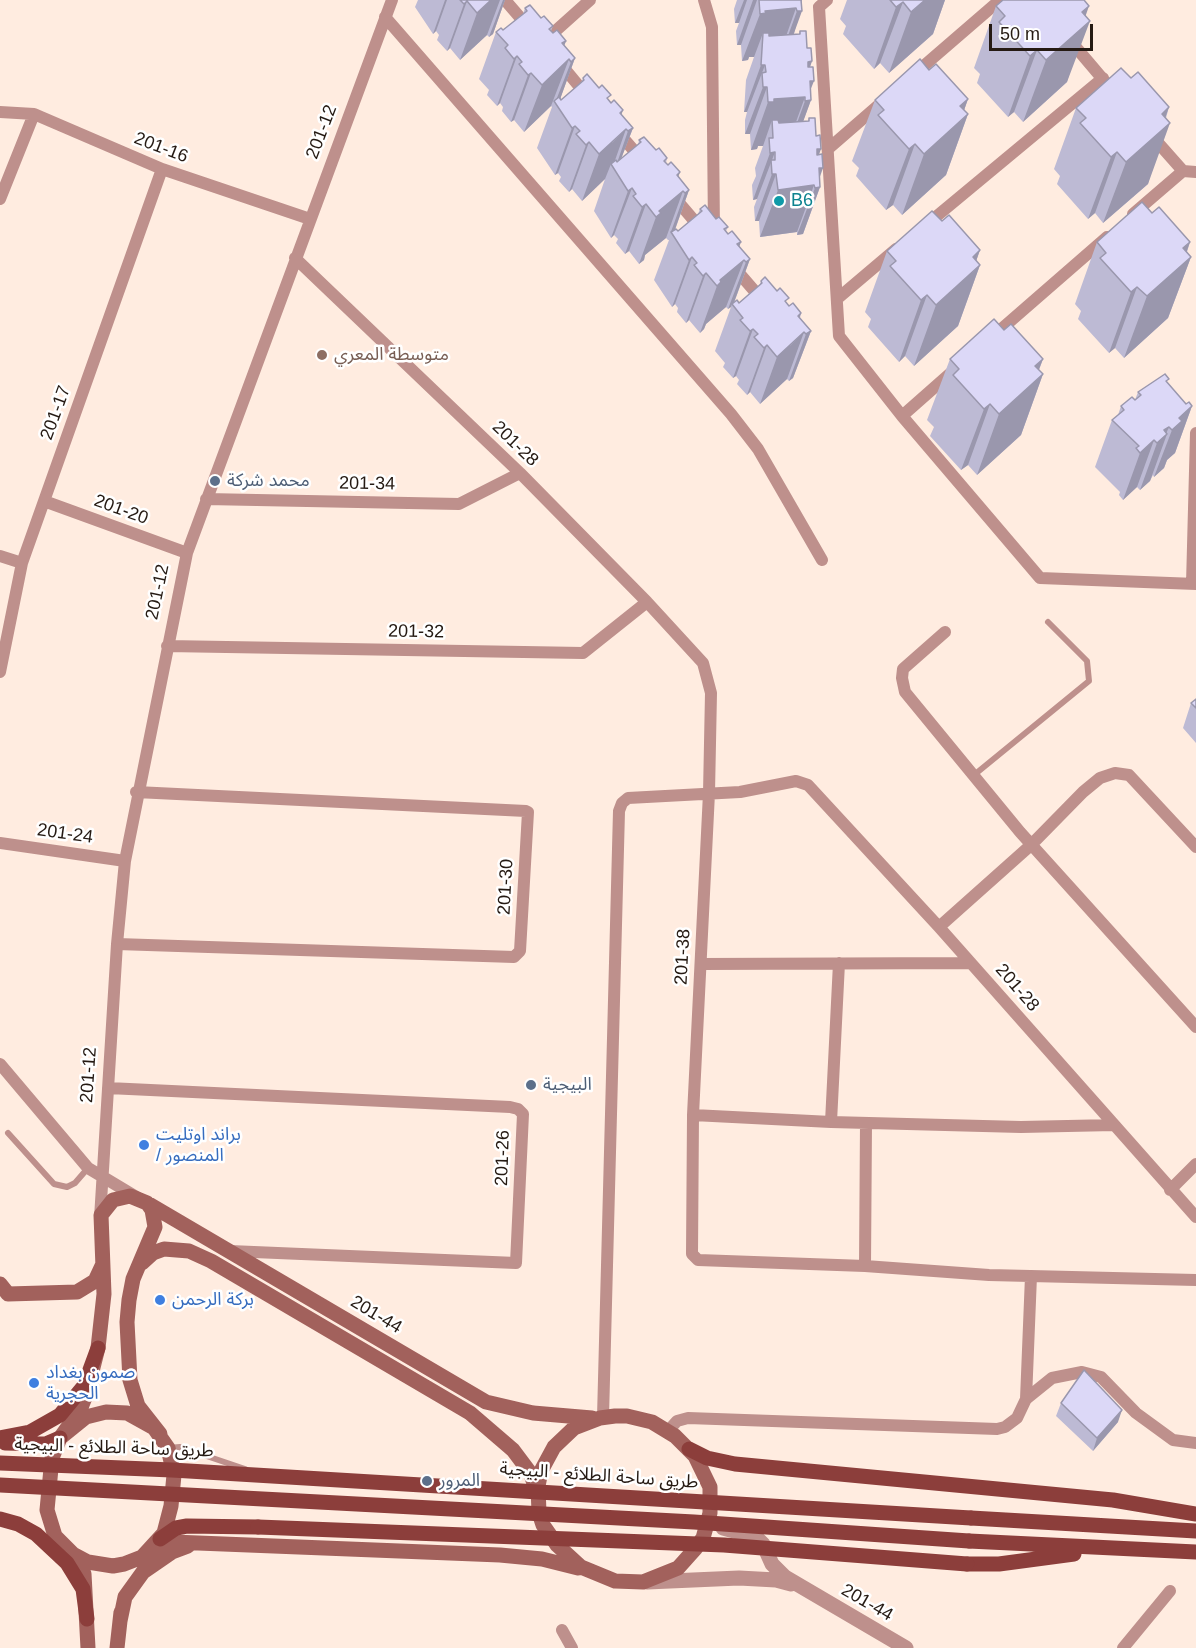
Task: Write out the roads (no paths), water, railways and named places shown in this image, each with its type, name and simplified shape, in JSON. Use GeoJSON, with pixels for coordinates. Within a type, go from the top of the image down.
{"type":"FeatureCollection","features":[{"type":"Feature","properties":{"kind":"main road"},"geometry":{"type":"LineString","coordinates":[[100,1224],[106,1207],[113,1200],[121,1197],[143,1201],[152,1210],[155,1227],[133,1278],[127,1322],[130,1380],[138,1406],[168,1448],[174,1475],[167,1526],[126,1578],[117,1648]]}},
{"type":"Feature","properties":{"kind":"main road","name":"201-44"},"geometry":{"type":"LineString","coordinates":[[143,1201],[486,1402],[510,1409],[556,1417],[602,1417]]}},
{"type":"Feature","properties":{"kind":"main road","name":"201-12"},"geometry":{"type":"LineString","coordinates":[[60,1438],[80,1410],[98,1348],[101,1329],[103,1257],[100,1224]]}},
{"type":"Feature","properties":{"kind":"main road"},"geometry":{"type":"LineString","coordinates":[[133,1278],[147,1258],[164,1249],[189,1251],[211,1261],[478,1419],[523,1461],[531,1474],[543,1525],[549,1536],[573,1562],[589,1573]]}},
{"type":"Feature","properties":{"kind":"main road"},"geometry":{"type":"LineString","coordinates":[[64,1293],[84,1289],[95,1281],[103,1257]]}},
{"type":"Feature","properties":{"kind":"main road"},"geometry":{"type":"LineString","coordinates":[[2,1291],[64,1293],[82,1296],[91,1301],[96,1309],[101,1329]]}},
{"type":"Feature","properties":{"kind":"main road"},"geometry":{"type":"LineString","coordinates":[[0,1438],[30,1432],[60,1414],[84,1386],[98,1348]]}},
{"type":"Feature","properties":{"kind":"main road"},"geometry":{"type":"LineString","coordinates":[[0,1443],[46,1444],[60,1438],[86,1417],[106,1412],[136,1417],[160,1434]]}},
{"type":"Feature","properties":{"kind":"main road"},"geometry":{"type":"LineString","coordinates":[[537,1499],[541,1471],[554,1447],[574,1428],[602,1417],[634,1417],[668,1431],[689,1449],[707,1458],[735,1464],[1113,1500],[1196,1514]]}},
{"type":"Feature","properties":{"kind":"main road"},"geometry":{"type":"LineString","coordinates":[[55,1536],[48,1519],[48,1492],[52,1458],[60,1438]]}},
{"type":"Feature","properties":{"kind":"main road"},"geometry":{"type":"LineString","coordinates":[[69,1551],[82,1560],[99,1565],[124,1564],[164,1543],[205,1542],[500,1555],[563,1563],[615,1581],[643,1582],[667,1574],[688,1559],[703,1538],[710,1508],[706,1477],[689,1449]]}},
{"type":"Feature","properties":{"kind":"main road","name":"طريق ساحة الطلائع - البيجية"},"geometry":{"type":"LineString","coordinates":[[0,1463],[195,1471],[1196,1531]]}},
{"type":"Feature","properties":{"kind":"main road"},"geometry":{"type":"LineString","coordinates":[[0,1485],[694,1522],[969,1541],[1196,1552]]}},
{"type":"Feature","properties":{"kind":"main road"},"geometry":{"type":"LineString","coordinates":[[0,1518],[31,1523],[55,1536],[77,1559],[84,1574],[88,1648]]}},
{"type":"Feature","properties":{"kind":"main road"},"geometry":{"type":"LineString","coordinates":[[0,1518],[18,1524],[36,1534],[67,1563],[83,1589],[87,1619]]}},
{"type":"Feature","properties":{"kind":"main road"},"geometry":{"type":"LineString","coordinates":[[151,1549],[176,1528],[186,1526],[724,1545],[966,1564],[999,1564],[1062,1555],[1140,1550]]}},
{"type":"Feature","properties":{"kind":"main road"},"geometry":{"type":"LineString","coordinates":[[120,1621],[125,1598],[143,1572],[172,1552],[205,1542]]}},
{"type":"Feature","properties":{"kind":"street","name":"201-12"},"geometry":{"type":"LineString","coordinates":[[100,1224],[101,1176],[125,861],[136,792],[186,553],[392,0]]}},
{"type":"Feature","properties":{"kind":"street"},"geometry":{"type":"LineString","coordinates":[[505,0],[595,105]]}},
{"type":"Feature","properties":{"kind":"street"},"geometry":{"type":"LineString","coordinates":[[542,43],[590,0]]}},
{"type":"Feature","properties":{"kind":"street"},"geometry":{"type":"LineString","coordinates":[[704,0],[712,27],[718,249]]}},
{"type":"Feature","properties":{"kind":"street"},"geometry":{"type":"LineString","coordinates":[[827,0],[819,7],[839,336],[902,416],[1040,578],[1194,584],[1196,433]]}},
{"type":"Feature","properties":{"kind":"street"},"geometry":{"type":"LineString","coordinates":[[828,149],[1000,0]]}},
{"type":"Feature","properties":{"kind":"street"},"geometry":{"type":"LineString","coordinates":[[386,17],[731,414],[766,463],[822,560]]}},
{"type":"Feature","properties":{"kind":"street"},"geometry":{"type":"LineString","coordinates":[[1058,26],[1117,95]]}},
{"type":"Feature","properties":{"kind":"street"},"geometry":{"type":"LineString","coordinates":[[837,299],[1103,78]]}},
{"type":"Feature","properties":{"kind":"street","name":"201-16"},"geometry":{"type":"LineString","coordinates":[[0,112],[34,114],[162,169],[310,219]]}},
{"type":"Feature","properties":{"kind":"street"},"geometry":{"type":"LineString","coordinates":[[0,199],[34,114]]}},
{"type":"Feature","properties":{"kind":"street"},"geometry":{"type":"LineString","coordinates":[[610,122],[769,308]]}},
{"type":"Feature","properties":{"kind":"street"},"geometry":{"type":"LineString","coordinates":[[1146,129],[1182,171]]}},
{"type":"Feature","properties":{"kind":"street","name":"201-17"},"geometry":{"type":"LineString","coordinates":[[0,672],[22,563],[162,169]]}},
{"type":"Feature","properties":{"kind":"street"},"geometry":{"type":"LineString","coordinates":[[981,347],[1182,171],[1196,171]]}},
{"type":"Feature","properties":{"kind":"street","name":"201-28"},"geometry":{"type":"LineString","coordinates":[[295,258],[520,473],[647,602],[703,663]]}},
{"type":"Feature","properties":{"kind":"street"},"geometry":{"type":"LineString","coordinates":[[902,416],[963,363]]}},
{"type":"Feature","properties":{"kind":"street","name":"201-34"},"geometry":{"type":"LineString","coordinates":[[206,498],[459,504],[520,473]]}},
{"type":"Feature","properties":{"kind":"street","name":"201-20"},"geometry":{"type":"LineString","coordinates":[[44,501],[186,553]]}},
{"type":"Feature","properties":{"kind":"street"},"geometry":{"type":"LineString","coordinates":[[0,556],[22,563]]}},
{"type":"Feature","properties":{"kind":"street","name":"201-32"},"geometry":{"type":"LineString","coordinates":[[167,646],[583,653],[589,651],[647,602]]}},
{"type":"Feature","properties":{"kind":"street"},"geometry":{"type":"LineString","coordinates":[[945,632],[903,669],[905,692],[1031,845],[1196,1027]]}},
{"type":"Feature","properties":{"kind":"street","name":"201-38"},"geometry":{"type":"LineString","coordinates":[[703,663],[711,693],[709,793],[693,1115],[692,1254],[698,1260],[865,1266]]}},
{"type":"Feature","properties":{"kind":"street"},"geometry":{"type":"LineString","coordinates":[[939,927],[1031,845],[1083,792],[1100,778],[1115,773],[1129,775],[1196,847]]}},
{"type":"Feature","properties":{"kind":"street","name":"201-28"},"geometry":{"type":"LineString","coordinates":[[709,793],[750,790],[796,781],[808,785],[939,927],[1196,1217]]}},
{"type":"Feature","properties":{"kind":"street","name":"201-30"},"geometry":{"type":"LineString","coordinates":[[117,944],[514,957],[520,951],[528,812],[526,811],[136,792]]}},
{"type":"Feature","properties":{"kind":"street"},"geometry":{"type":"LineString","coordinates":[[602,1417],[620,807],[624,800],[632,797],[709,793]]}},
{"type":"Feature","properties":{"kind":"street","name":"201-24"},"geometry":{"type":"LineString","coordinates":[[0,843],[125,861]]}},
{"type":"Feature","properties":{"kind":"street"},"geometry":{"type":"LineString","coordinates":[[831,1122],[839,963]]}},
{"type":"Feature","properties":{"kind":"street"},"geometry":{"type":"LineString","coordinates":[[701,964],[971,963]]}},
{"type":"Feature","properties":{"kind":"street"},"geometry":{"type":"LineString","coordinates":[[0,1064],[88,1168],[143,1201]]}},
{"type":"Feature","properties":{"kind":"street","name":"201-26"},"geometry":{"type":"LineString","coordinates":[[108,1088],[510,1107],[518,1108],[523,1114],[516,1263],[230,1251]]}},
{"type":"Feature","properties":{"kind":"street"},"geometry":{"type":"LineString","coordinates":[[693,1115],[867,1123],[1064,1127],[1114,1125]]}},
{"type":"Feature","properties":{"kind":"street"},"geometry":{"type":"LineString","coordinates":[[867,1123],[865,1266],[1031,1275],[1196,1280]]}},
{"type":"Feature","properties":{"kind":"street"},"geometry":{"type":"LineString","coordinates":[[1170,1190],[1196,1164]]}},
{"type":"Feature","properties":{"kind":"street"},"geometry":{"type":"LineString","coordinates":[[668,1431],[677,1421],[687,1418],[997,1429],[1017,1418],[1026,1399],[1031,1275]]}},
{"type":"Feature","properties":{"kind":"street"},"geometry":{"type":"LineString","coordinates":[[1026,1399],[1052,1378],[1082,1372],[1101,1377],[1136,1413],[1173,1440],[1196,1443]]}},
{"type":"Feature","properties":{"kind":"street","name":"201-44"},"geometry":{"type":"LineString","coordinates":[[710,1508],[713,1523],[760,1539],[776,1568],[808,1591],[906,1648]]}},
{"type":"Feature","properties":{"kind":"street","name":"201-44"},"geometry":{"type":"LineString","coordinates":[[643,1582],[758,1579],[776,1580],[808,1591]]}},
{"type":"Feature","properties":{"kind":"street"},"geometry":{"type":"LineString","coordinates":[[1123,1648],[1170,1592]]}},
{"type":"Feature","properties":{"kind":"street"},"geometry":{"type":"LineString","coordinates":[[562,1630],[572,1648]]}},
{"type":"Feature","properties":{"kind":"lane"},"geometry":{"type":"LineString","coordinates":[[974,776],[1089,681],[1087,661],[1048,622]]}},
{"type":"Feature","properties":{"kind":"lane"},"geometry":{"type":"LineString","coordinates":[[8,1132],[54,1184],[68,1187],[75,1183],[88,1168]]}},
{"type":"Feature","properties":{"kind":"lane"},"geometry":{"type":"LineString","coordinates":[[168,1448],[180,1447],[248,1470]]}},
{"type":"Feature","properties":{"kind":"place","name":"B6"},"geometry":{"type":"Point","coordinates":[779,201]}},
{"type":"Feature","properties":{"kind":"place","name":"متوسطة المعري"},"geometry":{"type":"Point","coordinates":[322,355]}},
{"type":"Feature","properties":{"kind":"place","name":"محمد شركة"},"geometry":{"type":"Point","coordinates":[215,481]}},
{"type":"Feature","properties":{"kind":"place","name":"البيجية"},"geometry":{"type":"Point","coordinates":[531,1085]}},
{"type":"Feature","properties":{"kind":"place","name":"براند اوتليت / المنصور"},"geometry":{"type":"Point","coordinates":[144,1145]}},
{"type":"Feature","properties":{"kind":"place","name":"بركة الرحمن"},"geometry":{"type":"Point","coordinates":[160,1300]}},
{"type":"Feature","properties":{"kind":"place","name":"صمون بغداد الحجرية"},"geometry":{"type":"Point","coordinates":[34,1383]}},
{"type":"Feature","properties":{"kind":"place","name":"المرور"},"geometry":{"type":"Point","coordinates":[427,1481]}}]}
